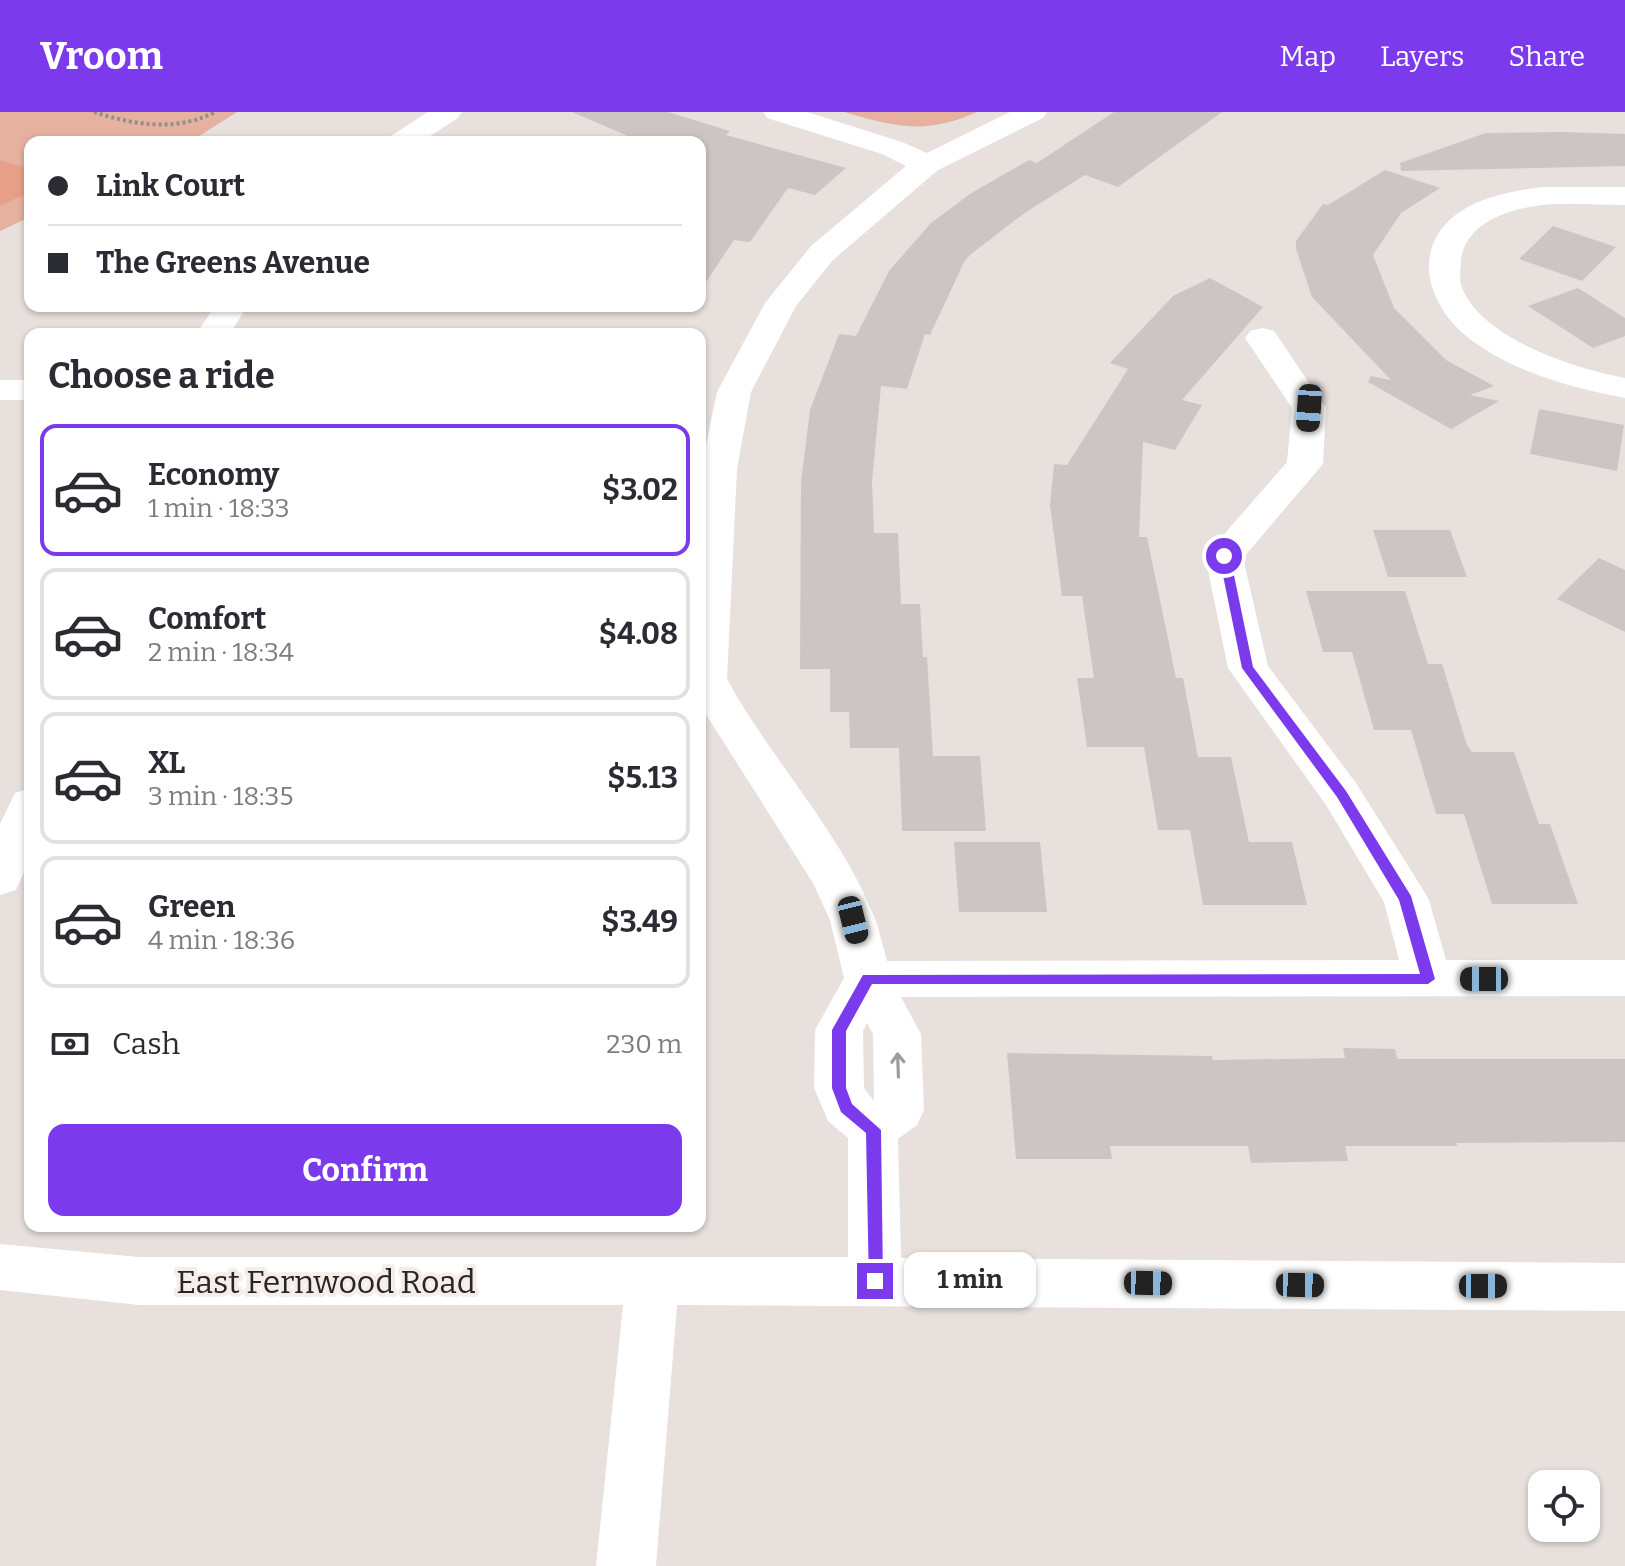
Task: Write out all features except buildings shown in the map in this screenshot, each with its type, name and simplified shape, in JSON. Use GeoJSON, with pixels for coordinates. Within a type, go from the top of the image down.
{"type":"FeatureCollection","features":[{"type":"Feature","properties":{"kind":"street"},"geometry":{"type":"LineString","coordinates":[[410,136],[448,112]]}},
{"type":"Feature","properties":{"kind":"street"},"geometry":{"type":"LineString","coordinates":[[777,112],[892,148],[927,164]]}},
{"type":"Feature","properties":{"kind":"street"},"geometry":{"type":"LineString","coordinates":[[706,651],[719,469],[717,391],[822,253],[866,213],[927,164],[1033,112]]}},
{"type":"Feature","properties":{"kind":"street"},"geometry":{"type":"LineString","coordinates":[[1625,196],[1550,196],[1500,205],[1473,218],[1455,232],[1443,263],[1447,292],[1487,337],[1559,372],[1625,388]]}},
{"type":"Feature","properties":{"kind":"street"},"geometry":{"type":"LineString","coordinates":[[1262,338],[1309,408],[1305,464],[1224,556],[1248,668],[1341,794],[1406,900],[1428,979]]}},
{"type":"Feature","properties":{"kind":"street"},"geometry":{"type":"LineString","coordinates":[[0,390],[24,390]]}},
{"type":"Feature","properties":{"kind":"street"},"geometry":{"type":"LineString","coordinates":[[706,682],[833,877],[853,920],[868,979],[897,1034],[899,1110],[873,1130],[875,1281]]}},
{"type":"Feature","properties":{"kind":"street"},"geometry":{"type":"LineString","coordinates":[[0,787],[24,787]]}},
{"type":"Feature","properties":{"kind":"street"},"geometry":{"type":"LineString","coordinates":[[0,878],[24,819]]}},
{"type":"Feature","properties":{"kind":"street"},"geometry":{"type":"LineString","coordinates":[[868,979],[1625,978]]}},
{"type":"Feature","properties":{"kind":"street","name":"East Fernwood Road"},"geometry":{"type":"LineString","coordinates":[[0,1267],[139,1281],[875,1281],[1625,1287]]}},
{"type":"Feature","properties":{"kind":"street"},"geometry":{"type":"LineString","coordinates":[[626,1566],[652,1282]]}},
{"type":"Feature","properties":{"kind":"path"},"geometry":{"type":"LineString","coordinates":[[94,112],[143,124],[169,125],[215,112]]}},
{"type":"Feature","properties":{"kind":"shaded area"},"geometry":{"type":"Polygon","coordinates":[[[0,112],[237,112],[199,136],[24,136],[24,220],[0,231],[0,112]]]}},
{"type":"Feature","properties":{"kind":"shaded area"},"geometry":{"type":"Polygon","coordinates":[[[844,112],[977,112],[942,124],[911,126],[879,122],[844,112]]]}},
{"type":"Feature","properties":{"kind":"shaded area"},"geometry":{"type":"Polygon","coordinates":[[[0,160],[24,167],[24,195],[0,206],[0,160]]]}},
{"type":"Feature","properties":{"kind":"route"},"geometry":{"type":"LineString","coordinates":[[875,1281],[873,1130],[846,1107],[839,1088],[839,1030],[868,979],[1428,979],[1406,900],[1341,794],[1248,668],[1224,556]]}}]}
